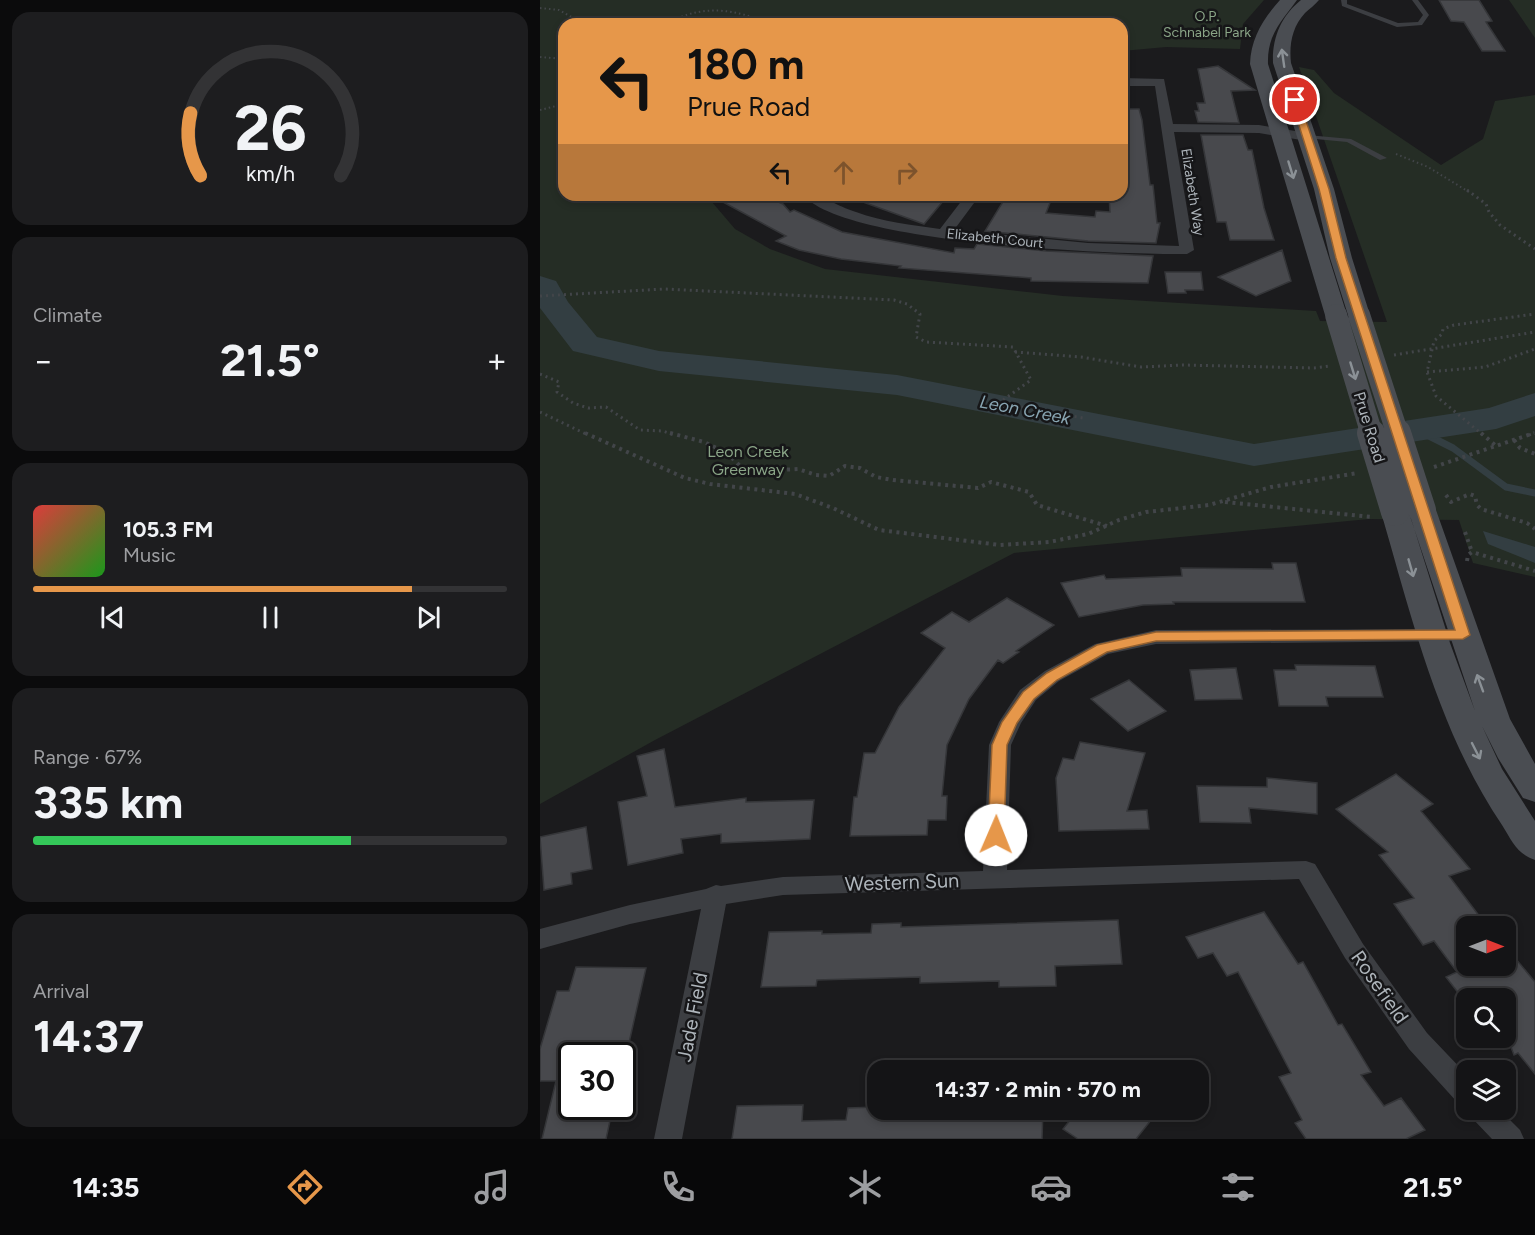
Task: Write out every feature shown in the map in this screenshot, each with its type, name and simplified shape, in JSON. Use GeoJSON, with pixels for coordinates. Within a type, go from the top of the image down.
{"type":"FeatureCollection","features":[{"type":"Feature","properties":{"kind":"main road","name":"Prue Road"},"geometry":{"type":"LineString","coordinates":[[1288,0],[1267,25],[1258,52],[1259,64],[1280,134],[1348,315]]}},
{"type":"Feature","properties":{"kind":"main road","name":"Prue Road"},"geometry":{"type":"LineString","coordinates":[[1311,0],[1287,27],[1281,51],[1282,63],[1307,137],[1348,315],[1405,514],[1431,635],[1463,725],[1491,780],[1535,847]]}},
{"type":"Feature","properties":{"kind":"main road","name":"Prue Road"},"geometry":{"type":"LineString","coordinates":[[1405,514],[1463,635],[1494,719],[1514,758],[1535,790]]}},
{"type":"Feature","properties":{"kind":"street","name":"Elizabeth Way"},"geometry":{"type":"LineString","coordinates":[[1128,82],[1160,82],[1187,250]]}},
{"type":"Feature","properties":{"kind":"street","name":"Elizabeth Way"},"geometry":{"type":"LineString","coordinates":[[1169,133],[1263,139],[1280,134],[1307,137]]}},
{"type":"Feature","properties":{"kind":"street","name":"Elizabeth Court"},"geometry":{"type":"LineString","coordinates":[[818,201],[825,206],[859,219],[944,233],[1096,249],[1187,250]]}},
{"type":"Feature","properties":{"kind":"street"},"geometry":{"type":"LineString","coordinates":[[944,233],[968,201]]}},
{"type":"Feature","properties":{"kind":"street"},"geometry":{"type":"LineString","coordinates":[[995,880],[1000,745],[1010,722],[1028,695],[1052,676],[1102,649],[1156,637],[1463,635]]}},
{"type":"Feature","properties":{"kind":"street","name":"Western Sun"},"geometry":{"type":"LineString","coordinates":[[540,939],[619,916],[716,894],[783,886],[1306,870]]}},
{"type":"Feature","properties":{"kind":"street","name":"Rosefield"},"geometry":{"type":"LineString","coordinates":[[1306,870],[1354,951],[1418,1041],[1456,1082]]}},
{"type":"Feature","properties":{"kind":"street","name":"Jade Field"},"geometry":{"type":"LineString","coordinates":[[668,1139],[716,894]]}},
{"type":"Feature","properties":{"kind":"street"},"geometry":{"type":"LineString","coordinates":[[1492,1120],[1510,1139]]}},
{"type":"Feature","properties":{"kind":"lane"},"geometry":{"type":"LineString","coordinates":[[1344,0],[1344,5],[1397,25],[1420,24],[1426,15],[1415,0]]}},
{"type":"Feature","properties":{"kind":"lane"},"geometry":{"type":"LineString","coordinates":[[1307,137],[1349,140],[1383,158]]}},
{"type":"Feature","properties":{"kind":"path"},"geometry":{"type":"LineString","coordinates":[[676,18],[686,13],[712,7],[741,12],[756,18]]}},
{"type":"Feature","properties":{"kind":"path"},"geometry":{"type":"LineString","coordinates":[[540,8],[559,10],[574,18]]}},
{"type":"Feature","properties":{"kind":"path"},"geometry":{"type":"LineString","coordinates":[[540,52],[541,56],[558,58]]}},
{"type":"Feature","properties":{"kind":"path"},"geometry":{"type":"LineString","coordinates":[[540,110],[558,106]]}},
{"type":"Feature","properties":{"kind":"path"},"geometry":{"type":"LineString","coordinates":[[1393,153],[1410,157],[1476,195],[1486,204],[1488,213],[1505,230],[1535,249]]}},
{"type":"Feature","properties":{"kind":"path"},"geometry":{"type":"LineString","coordinates":[[540,296],[664,289],[879,298],[908,304],[920,314],[916,337],[926,342],[1012,348],[1031,380],[999,402],[1083,418]]}},
{"type":"Feature","properties":{"kind":"path"},"geometry":{"type":"LineString","coordinates":[[1496,446],[1436,396],[1427,372],[1431,349],[1443,329],[1457,323],[1510,319],[1535,314]]}},
{"type":"Feature","properties":{"kind":"path"},"geometry":{"type":"LineString","coordinates":[[1384,357],[1535,332]]}},
{"type":"Feature","properties":{"kind":"path"},"geometry":{"type":"LineString","coordinates":[[1427,372],[1485,367],[1535,350]]}},
{"type":"Feature","properties":{"kind":"path"},"geometry":{"type":"LineString","coordinates":[[1015,352],[1081,357],[1141,367],[1183,365],[1314,369],[1338,365]]}},
{"type":"Feature","properties":{"kind":"path"},"geometry":{"type":"LineString","coordinates":[[540,374],[559,382],[557,392],[573,403],[588,408],[606,408],[640,430],[663,431],[682,438],[704,442],[727,453],[742,469],[759,471],[798,469],[816,476],[829,476],[845,466],[860,468],[876,477],[893,480],[978,488],[991,482],[1029,492],[1037,505],[1107,526]]}},
{"type":"Feature","properties":{"kind":"path"},"geometry":{"type":"LineString","coordinates":[[540,411],[685,478],[710,484],[795,494],[833,508],[861,524],[879,530],[1022,545],[1067,539],[1146,512],[1221,501],[1271,487],[1360,473]]}},
{"type":"Feature","properties":{"kind":"path"},"geometry":{"type":"LineString","coordinates":[[1428,468],[1535,433]]}},
{"type":"Feature","properties":{"kind":"path"},"geometry":{"type":"LineString","coordinates":[[1514,440],[1520,448],[1535,454]]}},
{"type":"Feature","properties":{"kind":"path"},"geometry":{"type":"LineString","coordinates":[[1435,466],[1439,477]]}},
{"type":"Feature","properties":{"kind":"path"},"geometry":{"type":"LineString","coordinates":[[1443,488],[1450,502],[1470,494],[1474,496],[1481,509],[1527,523],[1535,529]]}},
{"type":"Feature","properties":{"kind":"path"},"geometry":{"type":"LineString","coordinates":[[1221,501],[1405,514]]}},
{"type":"Feature","properties":{"kind":"path"},"geometry":{"type":"LineString","coordinates":[[1465,532],[1472,552]]}},
{"type":"Feature","properties":{"kind":"path"},"geometry":{"type":"LineString","coordinates":[[1470,571],[1467,560],[1468,555],[1472,552]]}},
{"type":"Feature","properties":{"kind":"path"},"geometry":{"type":"LineString","coordinates":[[1472,552],[1535,571]]}},
{"type":"Feature","properties":{"kind":"green space","name":"Leon Creek Greenway"},"geometry":{"type":"Polygon","coordinates":[[[540,0],[1264,0],[1243,24],[1240,49],[1166,47],[1128,50],[1128,18],[558,18],[558,201],[711,201],[735,229],[770,249],[825,269],[1063,296],[1316,311],[1320,321],[1387,322],[1299,67],[1314,70],[1334,93],[1441,165],[1483,139],[1495,101],[1535,95],[1535,577],[1473,563],[1459,520],[1369,519],[1014,553],[655,740],[540,804],[540,0]]]}},
{"type":"Feature","properties":{"kind":"green space"},"geometry":{"type":"Polygon","coordinates":[[[1509,0],[1535,0],[1535,38],[1509,0]]]}},
{"type":"Feature","properties":{"kind":"shaded area"},"geometry":{"type":"Polygon","coordinates":[[[1483,531],[1535,547],[1535,563],[1488,544],[1483,531]]]}},
{"type":"Feature","properties":{"kind":"building"},"geometry":{"type":"Polygon","coordinates":[[[1439,0],[1479,0],[1492,21],[1486,22],[1505,51],[1482,51],[1464,22],[1451,21],[1439,0]]]}},
{"type":"Feature","properties":{"kind":"building"},"geometry":{"type":"Polygon","coordinates":[[[1218,66],[1255,90],[1231,91],[1239,123],[1198,122],[1195,111],[1199,111],[1197,103],[1205,103],[1198,69],[1218,66]]]}},
{"type":"Feature","properties":{"kind":"building"},"geometry":{"type":"Polygon","coordinates":[[[1128,109],[1139,109],[1150,185],[1153,185],[1157,223],[1160,223],[1156,243],[1088,241],[985,231],[1003,201],[1051,201],[1046,213],[1095,217],[1096,211],[1110,212],[1109,201],[1128,201],[1128,109]]]}},
{"type":"Feature","properties":{"kind":"building"},"geometry":{"type":"Polygon","coordinates":[[[1201,135],[1243,135],[1248,150],[1252,150],[1264,208],[1274,240],[1230,240],[1226,222],[1217,222],[1201,135]]]}},
{"type":"Feature","properties":{"kind":"building"},"geometry":{"type":"Polygon","coordinates":[[[721,201],[776,201],[783,204],[790,212],[794,210],[842,232],[954,253],[955,248],[974,249],[977,244],[1046,251],[1153,256],[1148,283],[1031,281],[1031,278],[899,268],[901,266],[841,259],[799,250],[776,241],[786,236],[721,201]]]}},
{"type":"Feature","properties":{"kind":"building"},"geometry":{"type":"Polygon","coordinates":[[[860,201],[943,201],[924,224],[860,201]]]}},
{"type":"Feature","properties":{"kind":"building"},"geometry":{"type":"Polygon","coordinates":[[[1282,250],[1291,281],[1256,296],[1218,277],[1282,250]]]}},
{"type":"Feature","properties":{"kind":"building"},"geometry":{"type":"Polygon","coordinates":[[[1165,272],[1201,272],[1203,290],[1168,293],[1165,272]]]}},
{"type":"Feature","properties":{"kind":"building"},"geometry":{"type":"Polygon","coordinates":[[[1272,563],[1296,563],[1305,602],[1173,602],[1174,604],[1143,605],[1079,617],[1061,583],[1104,575],[1106,579],[1182,576],[1181,568],[1273,569],[1272,563]]]}},
{"type":"Feature","properties":{"kind":"building"},"geometry":{"type":"Polygon","coordinates":[[[1007,598],[1054,625],[1016,651],[1019,652],[1003,663],[998,660],[969,699],[947,745],[942,796],[947,796],[946,820],[928,820],[927,835],[850,836],[854,797],[857,797],[864,753],[875,753],[899,707],[945,648],[921,633],[952,612],[969,622],[1007,598]]]}},
{"type":"Feature","properties":{"kind":"building"},"geometry":{"type":"Polygon","coordinates":[[[1295,665],[1375,666],[1383,697],[1326,697],[1328,706],[1279,706],[1274,670],[1296,670],[1295,665]]]}},
{"type":"Feature","properties":{"kind":"building"},"geometry":{"type":"Polygon","coordinates":[[[1236,668],[1242,699],[1195,700],[1190,670],[1236,668]]]}},
{"type":"Feature","properties":{"kind":"building"},"geometry":{"type":"Polygon","coordinates":[[[1129,680],[1166,711],[1128,731],[1091,699],[1129,680]]]}},
{"type":"Feature","properties":{"kind":"building"},"geometry":{"type":"Polygon","coordinates":[[[1080,742],[1145,753],[1127,811],[1147,810],[1149,829],[1059,831],[1056,778],[1063,758],[1074,760],[1080,742]]]}},
{"type":"Feature","properties":{"kind":"building"},"geometry":{"type":"Polygon","coordinates":[[[664,749],[675,807],[746,798],[746,802],[814,800],[810,839],[721,843],[721,834],[681,839],[683,853],[628,865],[618,802],[647,796],[637,756],[664,749]]]}},
{"type":"Feature","properties":{"kind":"building"},"geometry":{"type":"Polygon","coordinates":[[[1396,774],[1433,804],[1421,811],[1470,869],[1449,876],[1479,916],[1456,916],[1456,971],[1434,941],[1423,945],[1394,904],[1414,898],[1379,855],[1388,852],[1336,809],[1396,774]]]}},
{"type":"Feature","properties":{"kind":"building"},"geometry":{"type":"Polygon","coordinates":[[[1267,778],[1317,783],[1317,814],[1249,808],[1251,823],[1200,822],[1197,786],[1267,787],[1267,778]]]}},
{"type":"Feature","properties":{"kind":"building"},"geometry":{"type":"Polygon","coordinates":[[[586,827],[592,869],[571,873],[572,884],[544,890],[540,837],[586,827]]]}},
{"type":"Feature","properties":{"kind":"building"},"geometry":{"type":"Polygon","coordinates":[[[1264,912],[1298,964],[1303,962],[1338,1025],[1342,1024],[1371,1072],[1361,1075],[1384,1106],[1401,1098],[1425,1130],[1406,1139],[1306,1139],[1295,1123],[1302,1120],[1279,1077],[1291,1073],[1238,972],[1227,976],[1213,953],[1198,958],[1186,937],[1264,912]]]}},
{"type":"Feature","properties":{"kind":"building"},"geometry":{"type":"Polygon","coordinates":[[[1118,920],[1122,964],[1055,966],[1056,986],[999,987],[999,981],[920,983],[920,977],[817,980],[816,986],[761,987],[769,932],[871,933],[872,924],[901,923],[901,927],[1118,920]]]}},
{"type":"Feature","properties":{"kind":"building"},"geometry":{"type":"Polygon","coordinates":[[[1516,959],[1535,982],[1535,1074],[1518,1053],[1514,1055],[1511,1048],[1516,1048],[1516,988],[1456,988],[1456,990],[1446,977],[1456,972],[1456,976],[1516,976],[1516,959]]]}},
{"type":"Feature","properties":{"kind":"building"},"geometry":{"type":"Polygon","coordinates":[[[576,967],[646,968],[629,1042],[558,1042],[558,1120],[610,1120],[606,1139],[542,1139],[556,1081],[540,1081],[540,1049],[557,991],[569,991],[576,967]]]}},
{"type":"Feature","properties":{"kind":"building"},"geometry":{"type":"Polygon","coordinates":[[[803,1105],[802,1121],[846,1120],[848,1108],[867,1107],[867,1120],[1043,1120],[1042,1139],[732,1139],[737,1106],[803,1105]]]}},
{"type":"Feature","properties":{"kind":"building"},"geometry":{"type":"Polygon","coordinates":[[[1070,1120],[1151,1120],[1136,1139],[1078,1139],[1063,1129],[1070,1120]]]}},
{"type":"Feature","properties":{"kind":"waterway","name":"Leon Creek"},"geometry":{"type":"LineString","coordinates":[[540,285],[545,288],[554,305],[585,344],[659,361],[897,385],[1254,455],[1496,418],[1535,404]]}},
{"type":"Feature","properties":{"kind":"waterway","name":"Leon Creek"},"geometry":{"type":"LineString","coordinates":[[1416,430],[1426,435]]}},
{"type":"Feature","properties":{"kind":"waterway"},"geometry":{"type":"LineString","coordinates":[[1423,433],[1453,448],[1506,487],[1535,493]]}},
{"type":"Feature","properties":{"kind":"route"},"geometry":{"type":"LineString","coordinates":[[996,835],[1000,745],[1010,722],[1028,695],[1052,676],[1102,649],[1156,637],[1463,635],[1341,258],[1324,189],[1295,100]]}},
{"type":"Feature","properties":{"kind":"park label","name":"O.P. Schnabel Park"},"geometry":{"type":"Point","coordinates":[1207,24]}}]}
